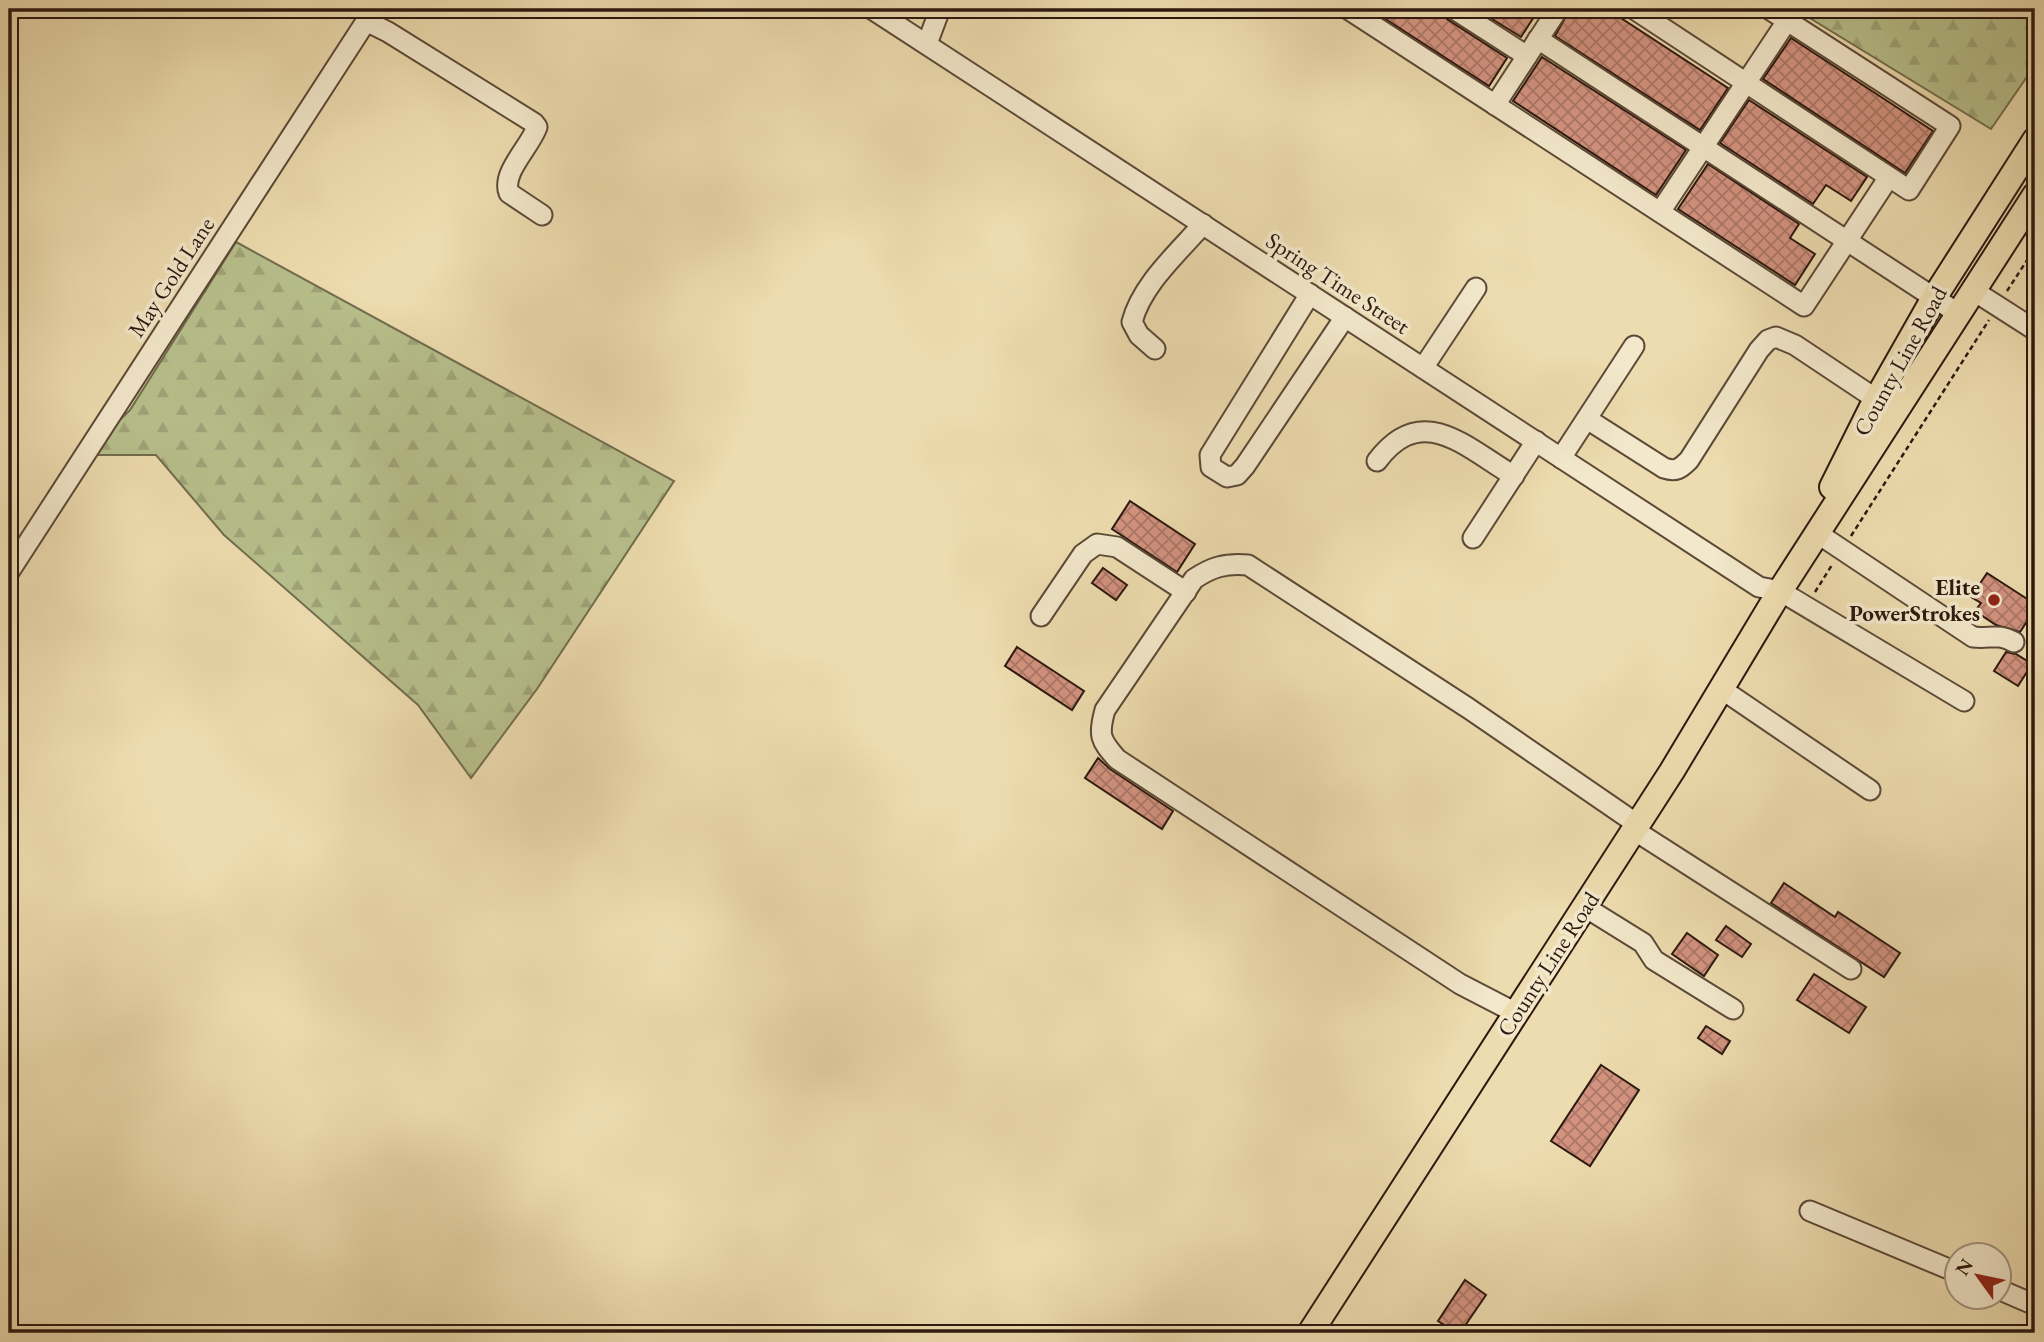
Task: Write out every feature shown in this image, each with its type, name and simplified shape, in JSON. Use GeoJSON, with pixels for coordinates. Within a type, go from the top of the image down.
{"type":"FeatureCollection","features":[{"type":"Feature","properties":{"kind":"main road","name":"County Line Road"},"geometry":{"type":"LineString","coordinates":[[1780,591],[1876,399],[1934,298],[2035,140]]}},
{"type":"Feature","properties":{"kind":"main road","name":"County Line Road"},"geometry":{"type":"LineString","coordinates":[[1310,1333],[1672,771],[1780,591],[2035,195]]}},
{"type":"Feature","properties":{"kind":"street","name":"Spring Time Street"},"geometry":{"type":"LineString","coordinates":[[872,9],[1759,587],[1780,591],[1964,701]]}},
{"type":"Feature","properties":{"kind":"street"},"geometry":{"type":"LineString","coordinates":[[927,44],[940,9]]}},
{"type":"Feature","properties":{"kind":"street"},"geometry":{"type":"LineString","coordinates":[[1348,9],[1804,306],[1889,177]]}},
{"type":"Feature","properties":{"kind":"street"},"geometry":{"type":"LineString","coordinates":[[1454,9],[1533,47],[1704,147],[1959,314]]}},
{"type":"Feature","properties":{"kind":"street"},"geometry":{"type":"LineString","coordinates":[[1496,105],[1558,9]]}},
{"type":"Feature","properties":{"kind":"street"},"geometry":{"type":"LineString","coordinates":[[1634,9],[1909,190],[1950,127],[1769,9]]}},
{"type":"Feature","properties":{"kind":"street"},"geometry":{"type":"LineString","coordinates":[[370,15],[388,32],[534,123],[537,127],[534,136],[509,175],[506,187],[509,193],[542,215]]}},
{"type":"Feature","properties":{"kind":"street","name":"May Gold Lane"},"geometry":{"type":"LineString","coordinates":[[9,572],[370,15]]}},
{"type":"Feature","properties":{"kind":"street"},"geometry":{"type":"LineString","coordinates":[[1660,212],[1787,21]]}},
{"type":"Feature","properties":{"kind":"street"},"geometry":{"type":"LineString","coordinates":[[1155,349],[1139,335],[1132,322],[1136,307],[1203,224]]}},
{"type":"Feature","properties":{"kind":"street"},"geometry":{"type":"LineString","coordinates":[[1423,368],[1476,288]]}},
{"type":"Feature","properties":{"kind":"street"},"geometry":{"type":"LineString","coordinates":[[1974,291],[2035,330]]}},
{"type":"Feature","properties":{"kind":"street"},"geometry":{"type":"LineString","coordinates":[[1310,294],[1215,446],[1210,455],[1211,467],[1227,477],[1237,475],[1245,467],[1345,317]]}},
{"type":"Feature","properties":{"kind":"street"},"geometry":{"type":"LineString","coordinates":[[1587,419],[1664,468],[1673,471],[1681,469],[1759,350],[1768,340],[1776,337],[1795,345],[1876,399]]}},
{"type":"Feature","properties":{"kind":"street"},"geometry":{"type":"LineString","coordinates":[[1561,458],[1634,346]]}},
{"type":"Feature","properties":{"kind":"street"},"geometry":{"type":"LineString","coordinates":[[1377,461],[1390,445],[1406,434],[1426,431],[1441,433],[1514,475]]}},
{"type":"Feature","properties":{"kind":"street"},"geometry":{"type":"LineString","coordinates":[[1473,538],[1536,441]]}},
{"type":"Feature","properties":{"kind":"street"},"geometry":{"type":"LineString","coordinates":[[1818,533],[1973,638],[1994,635],[2014,642]]}},
{"type":"Feature","properties":{"kind":"street"},"geometry":{"type":"LineString","coordinates":[[1041,616],[1083,554],[1097,544],[1117,547],[1186,592]]}},
{"type":"Feature","properties":{"kind":"street"},"geometry":{"type":"LineString","coordinates":[[1516,1013],[1460,984],[1117,759],[1104,745],[1099,730],[1105,710],[1194,579],[1212,567],[1230,563],[1248,565],[1468,708],[1636,827],[1851,969]]}},
{"type":"Feature","properties":{"kind":"street"},"geometry":{"type":"LineString","coordinates":[[1720,688],[1870,790]]}},
{"type":"Feature","properties":{"kind":"street"},"geometry":{"type":"LineString","coordinates":[[1585,906],[1643,943],[1654,960],[1733,1009]]}},
{"type":"Feature","properties":{"kind":"street"},"geometry":{"type":"LineString","coordinates":[[1810,1211],[1942,1266]]}},
{"type":"Feature","properties":{"kind":"street"},"geometry":{"type":"LineString","coordinates":[[2012,1296],[2035,1305]]}},
{"type":"Feature","properties":{"kind":"path"},"geometry":{"type":"LineString","coordinates":[[1805,606],[2035,248]]}},
{"type":"Feature","properties":{"kind":"green space"},"geometry":{"type":"Polygon","coordinates":[[[1795,9],[2035,9],[2035,65],[1991,129],[1795,9]]]}},
{"type":"Feature","properties":{"kind":"green space"},"geometry":{"type":"Polygon","coordinates":[[[236,242],[674,481],[537,689],[471,778],[418,705],[224,535],[156,455],[83,455],[130,410],[236,242]]]}},
{"type":"Feature","properties":{"kind":"building"},"geometry":{"type":"Polygon","coordinates":[[[1370,9],[1442,9],[1447,19],[1507,58],[1489,86],[1370,9]]]}},
{"type":"Feature","properties":{"kind":"building"},"geometry":{"type":"Polygon","coordinates":[[[1476,9],[1539,9],[1521,37],[1476,9]]]}},
{"type":"Feature","properties":{"kind":"building"},"geometry":{"type":"Polygon","coordinates":[[[1570,9],[1607,9],[1728,88],[1700,130],[1555,36],[1570,9]]]}},
{"type":"Feature","properties":{"kind":"building"},"geometry":{"type":"Polygon","coordinates":[[[1791,38],[1933,131],[1905,173],[1763,79],[1791,38]]]}},
{"type":"Feature","properties":{"kind":"building"},"geometry":{"type":"Polygon","coordinates":[[[1542,57],[1686,150],[1656,195],[1513,101],[1542,57]]]}},
{"type":"Feature","properties":{"kind":"building"},"geometry":{"type":"Polygon","coordinates":[[[1749,100],[1867,177],[1851,201],[1826,185],[1813,204],[1720,143],[1749,100]]]}},
{"type":"Feature","properties":{"kind":"building"},"geometry":{"type":"Polygon","coordinates":[[[1708,164],[1799,224],[1790,238],[1815,254],[1795,285],[1678,209],[1708,164]]]}},
{"type":"Feature","properties":{"kind":"building"},"geometry":{"type":"Polygon","coordinates":[[[1130,501],[1195,544],[1177,572],[1112,529],[1130,501]]]}},
{"type":"Feature","properties":{"kind":"building"},"geometry":{"type":"Polygon","coordinates":[[[1103,568],[1127,585],[1116,600],[1092,583],[1103,568]]]}},
{"type":"Feature","properties":{"kind":"building"},"geometry":{"type":"Polygon","coordinates":[[[1987,573],[2035,604],[2035,609],[2020,632],[1996,625],[1975,611],[1981,603],[1971,597],[1987,573]]]}},
{"type":"Feature","properties":{"kind":"building"},"geometry":{"type":"Polygon","coordinates":[[[1017,647],[1084,691],[1072,710],[1005,666],[1017,647]]]}},
{"type":"Feature","properties":{"kind":"building"},"geometry":{"type":"Polygon","coordinates":[[[2006,652],[2016,654],[2032,664],[2018,686],[1994,671],[2006,652]]]}},
{"type":"Feature","properties":{"kind":"building"},"geometry":{"type":"Polygon","coordinates":[[[1098,758],[1173,811],[1162,829],[1085,778],[1098,758]]]}},
{"type":"Feature","properties":{"kind":"building"},"geometry":{"type":"Polygon","coordinates":[[[1784,883],[1835,917],[1838,912],[1900,953],[1884,977],[1771,903],[1784,883]]]}},
{"type":"Feature","properties":{"kind":"building"},"geometry":{"type":"Polygon","coordinates":[[[1726,926],[1751,944],[1742,957],[1716,940],[1726,926]]]}},
{"type":"Feature","properties":{"kind":"building"},"geometry":{"type":"Polygon","coordinates":[[[1687,933],[1718,955],[1704,976],[1672,954],[1687,933]]]}},
{"type":"Feature","properties":{"kind":"building"},"geometry":{"type":"Polygon","coordinates":[[[1814,974],[1866,1007],[1849,1033],[1797,1000],[1814,974]]]}},
{"type":"Feature","properties":{"kind":"building"},"geometry":{"type":"Polygon","coordinates":[[[1706,1026],[1730,1041],[1722,1054],[1698,1038],[1706,1026]]]}},
{"type":"Feature","properties":{"kind":"building"},"geometry":{"type":"Polygon","coordinates":[[[1601,1065],[1639,1090],[1590,1166],[1551,1141],[1601,1065]]]}},
{"type":"Feature","properties":{"kind":"building"},"geometry":{"type":"Polygon","coordinates":[[[1465,1280],[1486,1295],[1460,1333],[1457,1333],[1438,1321],[1465,1280]]]}},
{"type":"Feature","properties":{"kind":"place","name":"Elite PowerStrokes"},"geometry":{"type":"Point","coordinates":[1994,600]}}]}
